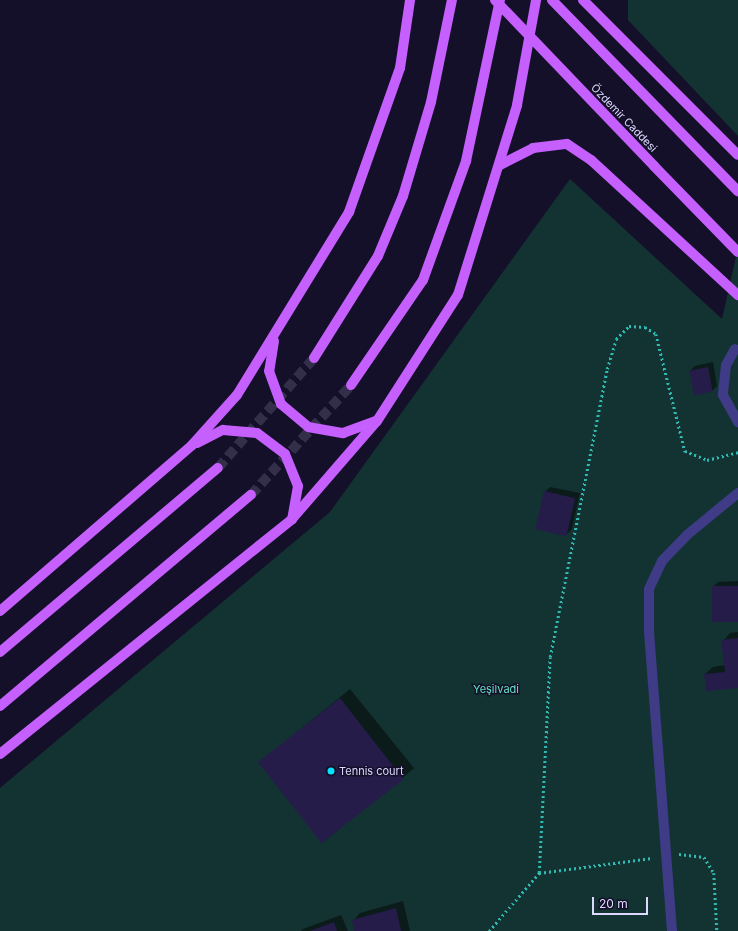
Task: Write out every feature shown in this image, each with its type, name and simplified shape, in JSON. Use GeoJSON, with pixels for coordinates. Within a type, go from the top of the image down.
{"type":"FeatureCollection","features":[{"type":"Feature","properties":{"kind":"main road"},"geometry":{"type":"LineString","coordinates":[[0,611],[192,445],[237,396],[276,335],[349,212],[400,68],[410,0]]}},
{"type":"Feature","properties":{"kind":"main road"},"geometry":{"type":"LineString","coordinates":[[314,358],[378,256],[403,196],[431,102],[452,0]]}},
{"type":"Feature","properties":{"kind":"main road","name":"Özdemir Caddesi"},"geometry":{"type":"LineString","coordinates":[[495,0],[738,252]]}},
{"type":"Feature","properties":{"kind":"main road"},"geometry":{"type":"LineString","coordinates":[[350,385],[422,280],[466,161],[500,0]]}},
{"type":"Feature","properties":{"kind":"main road"},"geometry":{"type":"LineString","coordinates":[[0,754],[292,519],[377,421],[458,295],[500,165],[517,105],[536,0]]}},
{"type":"Feature","properties":{"kind":"main road"},"geometry":{"type":"LineString","coordinates":[[552,0],[688,137],[738,192]]}},
{"type":"Feature","properties":{"kind":"main road"},"geometry":{"type":"LineString","coordinates":[[583,0],[738,155]]}},
{"type":"Feature","properties":{"kind":"main road"},"geometry":{"type":"LineString","coordinates":[[500,165],[532,148],[567,144],[591,160],[738,295]]}},
{"type":"Feature","properties":{"kind":"main road"},"geometry":{"type":"LineString","coordinates":[[276,335],[269,370],[281,404],[308,427],[343,433],[377,421]]}},
{"type":"Feature","properties":{"kind":"main road"},"geometry":{"type":"LineString","coordinates":[[192,445],[223,430],[257,433],[285,454],[288,460],[298,486],[292,519]]}},
{"type":"Feature","properties":{"kind":"main road"},"geometry":{"type":"LineString","coordinates":[[0,652],[218,468]]}},
{"type":"Feature","properties":{"kind":"main road"},"geometry":{"type":"LineString","coordinates":[[0,706],[251,495]]}},
{"type":"Feature","properties":{"kind":"lane"},"geometry":{"type":"LineString","coordinates":[[735,350],[726,365],[723,395],[738,422]]}},
{"type":"Feature","properties":{"kind":"lane"},"geometry":{"type":"LineString","coordinates":[[672,931],[649,633],[649,589],[662,561],[687,535],[738,493]]}},
{"type":"Feature","properties":{"kind":"path"},"geometry":{"type":"LineString","coordinates":[[489,931],[539,874],[550,657],[607,369],[616,338],[629,326],[645,327],[656,334],[685,451],[707,460],[738,452]]}},
{"type":"Feature","properties":{"kind":"path"},"geometry":{"type":"LineString","coordinates":[[539,874],[666,856],[704,858],[714,873],[716,931]]}},
{"type":"Feature","properties":{"kind":"green space"},"geometry":{"type":"Polygon","coordinates":[[[628,0],[738,0],[738,136],[628,20],[628,0]]]}},
{"type":"Feature","properties":{"kind":"green space","name":"Yeşilvadi"},"geometry":{"type":"Polygon","coordinates":[[[570,179],[722,319],[738,248],[738,931],[0,931],[0,788],[330,512],[570,179]]]}},
{"type":"Feature","properties":{"kind":"building"},"geometry":{"type":"Polygon","coordinates":[[[708,367],[713,392],[694,395],[689,371],[708,367]]]}},
{"type":"Feature","properties":{"kind":"building"},"geometry":{"type":"Polygon","coordinates":[[[544,491],[575,498],[566,536],[535,529],[544,491]]]}},
{"type":"Feature","properties":{"kind":"building"},"geometry":{"type":"Polygon","coordinates":[[[712,586],[738,586],[738,622],[712,622],[712,586]]]}},
{"type":"Feature","properties":{"kind":"building"},"geometry":{"type":"Polygon","coordinates":[[[738,638],[738,688],[706,691],[704,674],[725,672],[721,640],[738,638]]]}},
{"type":"Feature","properties":{"kind":"building","name":"Tennis court"},"geometry":{"type":"Polygon","coordinates":[[[340,698],[403,779],[321,843],[258,762],[340,698]]]}},
{"type":"Feature","properties":{"kind":"building"},"geometry":{"type":"Polygon","coordinates":[[[396,908],[401,931],[354,931],[352,920],[396,908]]]}},
{"type":"Feature","properties":{"kind":"building"},"geometry":{"type":"Polygon","coordinates":[[[334,922],[337,931],[310,931],[334,922]]]}},
{"type":"Feature","properties":{"kind":"tunnel"},"geometry":{"type":"LineString","coordinates":[[218,468],[314,358]]}},
{"type":"Feature","properties":{"kind":"tunnel"},"geometry":{"type":"LineString","coordinates":[[251,495],[351,385]]}},
{"type":"Feature","properties":{"kind":"place","name":"Tennis court"},"geometry":{"type":"Point","coordinates":[331,771]}}]}
